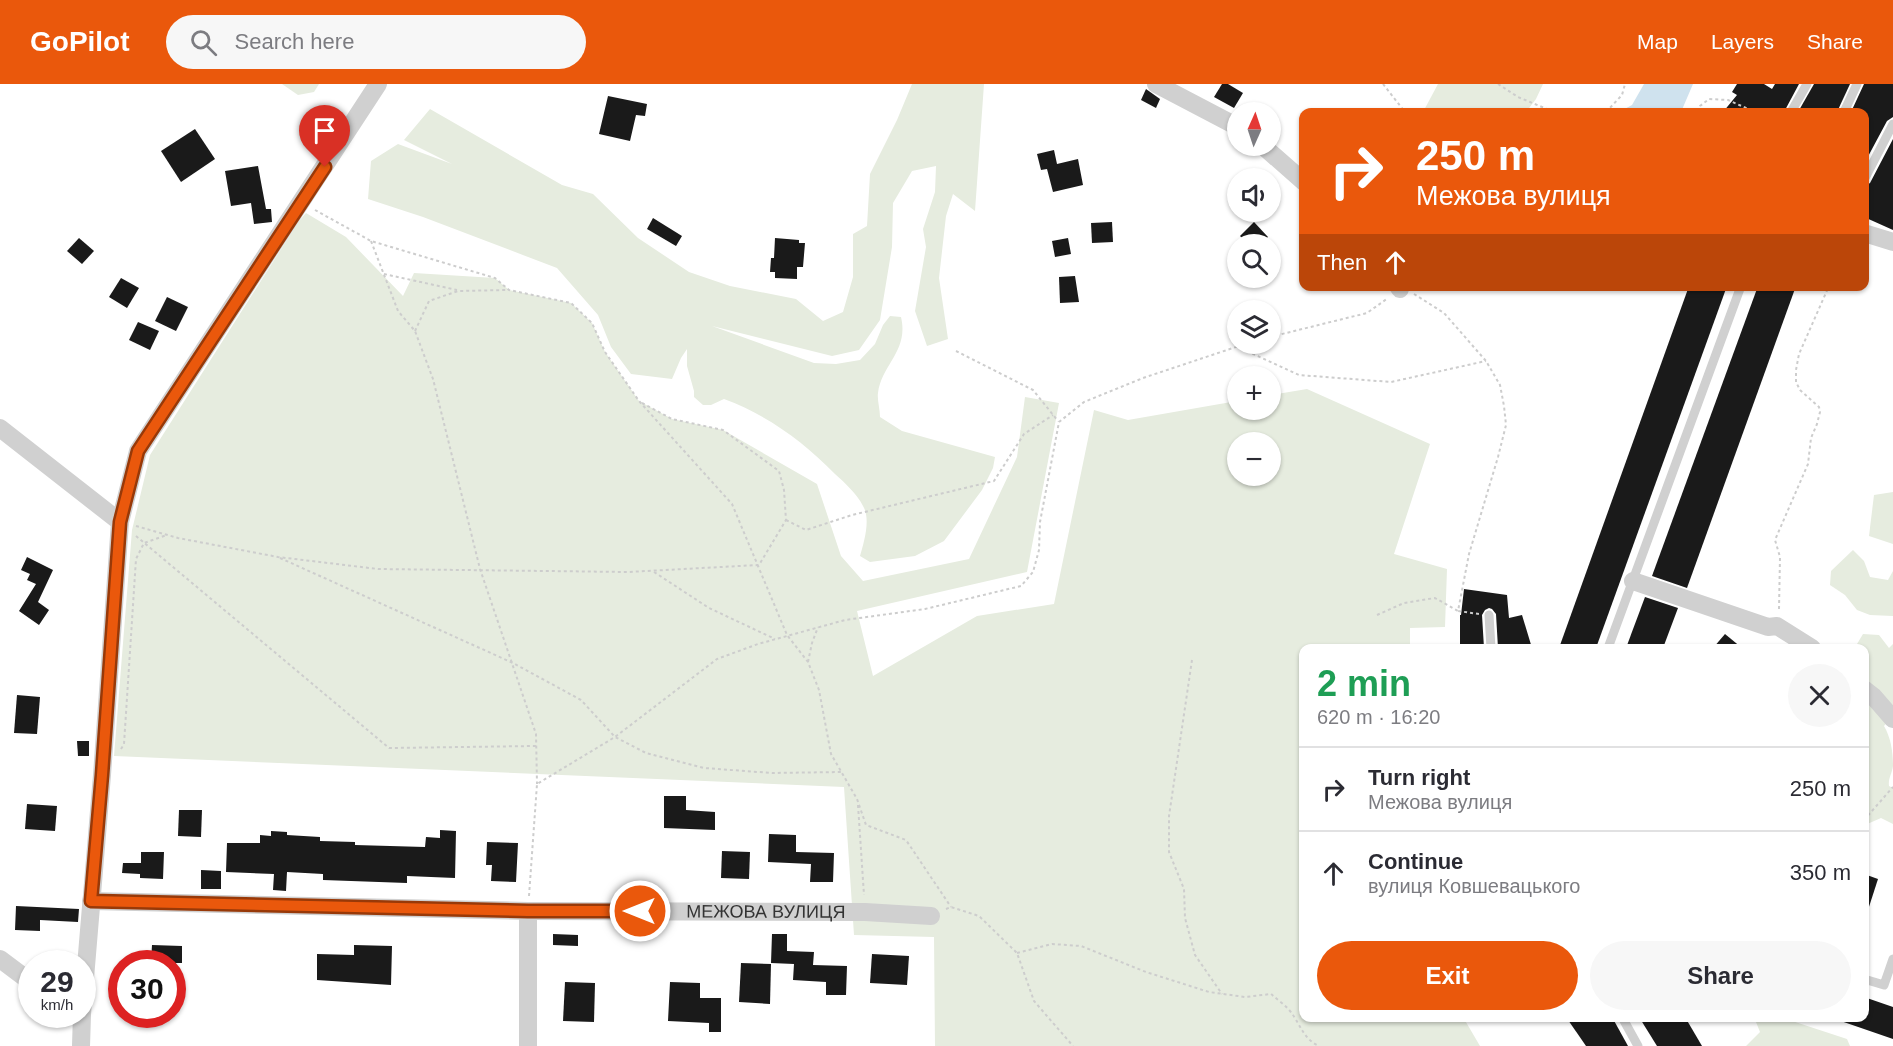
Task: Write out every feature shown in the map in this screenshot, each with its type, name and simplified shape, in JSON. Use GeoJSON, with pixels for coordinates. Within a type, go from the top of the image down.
{"type":"FeatureCollection","features":[{"type":"Feature","properties":{"kind":"street"},"geometry":{"type":"LineString","coordinates":[[86,950],[102,775],[120,522],[138,451],[378,84]]}},
{"type":"Feature","properties":{"kind":"street"},"geometry":{"type":"LineString","coordinates":[[1156,84],[1227,121]]}},
{"type":"Feature","properties":{"kind":"street"},"geometry":{"type":"LineString","coordinates":[[1274,156],[1299,178]]}},
{"type":"Feature","properties":{"kind":"street"},"geometry":{"type":"LineString","coordinates":[[1869,235],[1893,242]]}},
{"type":"Feature","properties":{"kind":"street"},"geometry":{"type":"LineString","coordinates":[[0,428],[120,522]]}},
{"type":"Feature","properties":{"kind":"street"},"geometry":{"type":"LineString","coordinates":[[1633,581],[1768,627],[1777,626],[1806,644]]}},
{"type":"Feature","properties":{"kind":"street"},"geometry":{"type":"LineString","coordinates":[[1869,693],[1893,719]]}},
{"type":"Feature","properties":{"kind":"street","name":"МЕЖОВА ВУЛИЦЯ"},"geometry":{"type":"LineString","coordinates":[[91,901],[528,911],[865,912],[931,916]]}},
{"type":"Feature","properties":{"kind":"street"},"geometry":{"type":"LineString","coordinates":[[528,911],[528,1046]]}},
{"type":"Feature","properties":{"kind":"street"},"geometry":{"type":"LineString","coordinates":[[0,958],[18,972]]}},
{"type":"Feature","properties":{"kind":"street"},"geometry":{"type":"LineString","coordinates":[[80,1028],[81,1046]]}},
{"type":"Feature","properties":{"kind":"lane"},"geometry":{"type":"LineString","coordinates":[[1793,108],[1807,84]]}},
{"type":"Feature","properties":{"kind":"lane"},"geometry":{"type":"LineString","coordinates":[[1846,108],[1857,84]]}},
{"type":"Feature","properties":{"kind":"lane"},"geometry":{"type":"LineString","coordinates":[[1869,170],[1893,124]]}},
{"type":"Feature","properties":{"kind":"lane"},"geometry":{"type":"LineString","coordinates":[[1609,644],[1739,291]]}},
{"type":"Feature","properties":{"kind":"lane"},"geometry":{"type":"LineString","coordinates":[[1490,615],[1491,644]]}},
{"type":"Feature","properties":{"kind":"lane"},"geometry":{"type":"LineString","coordinates":[[1869,980],[1884,985],[1893,959]]}},
{"type":"Feature","properties":{"kind":"lane"},"geometry":{"type":"LineString","coordinates":[[1625,1022],[1638,1046]]}},
{"type":"Feature","properties":{"kind":"path"},"geometry":{"type":"LineString","coordinates":[[1383,84],[1401,108]]}},
{"type":"Feature","properties":{"kind":"path"},"geometry":{"type":"LineString","coordinates":[[1498,84],[1518,97],[1544,108]]}},
{"type":"Feature","properties":{"kind":"path"},"geometry":{"type":"LineString","coordinates":[[1610,108],[1622,95],[1624,84]]}},
{"type":"Feature","properties":{"kind":"path"},"geometry":{"type":"LineString","coordinates":[[1699,108],[1709,99],[1728,100],[1746,108]]}},
{"type":"Feature","properties":{"kind":"path"},"geometry":{"type":"LineString","coordinates":[[302,202],[371,241],[495,278],[509,290]]}},
{"type":"Feature","properties":{"kind":"path"},"geometry":{"type":"LineString","coordinates":[[371,241],[398,311],[415,331],[433,379],[480,569],[536,734],[537,784],[528,911]]}},
{"type":"Feature","properties":{"kind":"path"},"geometry":{"type":"LineString","coordinates":[[384,274],[458,291],[509,290],[571,303],[592,323],[605,352],[639,401],[732,504],[787,635],[808,662],[819,690],[831,754],[857,799],[866,825],[906,840],[951,908],[979,916],[1017,953],[1034,1001],[1073,1046]]}},
{"type":"Feature","properties":{"kind":"path"},"geometry":{"type":"LineString","coordinates":[[415,331],[429,301],[458,291]]}},
{"type":"Feature","properties":{"kind":"path"},"geometry":{"type":"LineString","coordinates":[[1281,334],[1368,313],[1395,291]]}},
{"type":"Feature","properties":{"kind":"path"},"geometry":{"type":"LineString","coordinates":[[1406,291],[1444,313],[1486,361],[1500,385],[1506,425],[1469,554],[1458,611]]}},
{"type":"Feature","properties":{"kind":"path"},"geometry":{"type":"LineString","coordinates":[[1777,626],[1780,557],[1775,540],[1808,464],[1811,438],[1820,412],[1819,406],[1800,390],[1796,382],[1796,370],[1799,354],[1827,291]]}},
{"type":"Feature","properties":{"kind":"path"},"geometry":{"type":"LineString","coordinates":[[537,784],[615,737],[717,659],[787,635],[845,620],[925,609],[1022,586],[1034,572],[1039,550],[1040,522],[1059,422],[1084,402],[1143,378],[1227,349]]}},
{"type":"Feature","properties":{"kind":"path"},"geometry":{"type":"LineString","coordinates":[[957,351],[1033,390],[1059,422]]}},
{"type":"Feature","properties":{"kind":"path"},"geometry":{"type":"LineString","coordinates":[[1253,354],[1299,375],[1391,382],[1486,361]]}},
{"type":"Feature","properties":{"kind":"path"},"geometry":{"type":"LineString","coordinates":[[639,401],[672,419],[723,430],[779,471],[784,490],[786,520],[759,565]]}},
{"type":"Feature","properties":{"kind":"path"},"geometry":{"type":"LineString","coordinates":[[786,520],[806,530],[852,515],[994,481],[1024,434],[1053,415]]}},
{"type":"Feature","properties":{"kind":"path"},"geometry":{"type":"LineString","coordinates":[[120,522],[168,535],[278,557],[378,569],[654,572],[759,565]]}},
{"type":"Feature","properties":{"kind":"path"},"geometry":{"type":"LineString","coordinates":[[120,522],[389,748],[536,746]]}},
{"type":"Feature","properties":{"kind":"path"},"geometry":{"type":"LineString","coordinates":[[119,752],[124,744],[136,559],[144,543],[168,535]]}},
{"type":"Feature","properties":{"kind":"path"},"geometry":{"type":"LineString","coordinates":[[278,557],[513,663],[581,700],[615,737],[646,753],[704,768],[772,773],[842,772]]}},
{"type":"Feature","properties":{"kind":"path"},"geometry":{"type":"LineString","coordinates":[[654,572],[710,608],[775,639]]}},
{"type":"Feature","properties":{"kind":"path"},"geometry":{"type":"LineString","coordinates":[[1377,615],[1404,603],[1434,598],[1458,611],[1490,615]]}},
{"type":"Feature","properties":{"kind":"path"},"geometry":{"type":"LineString","coordinates":[[808,662],[812,643],[819,627]]}},
{"type":"Feature","properties":{"kind":"path"},"geometry":{"type":"LineString","coordinates":[[1192,660],[1169,816],[1169,852],[1184,889],[1185,918],[1195,955],[1222,994]]}},
{"type":"Feature","properties":{"kind":"path"},"geometry":{"type":"LineString","coordinates":[[1869,814],[1893,787]]}},
{"type":"Feature","properties":{"kind":"path"},"geometry":{"type":"LineString","coordinates":[[857,799],[865,912]]}},
{"type":"Feature","properties":{"kind":"path"},"geometry":{"type":"LineString","coordinates":[[1017,953],[1052,944],[1081,946],[1146,972],[1209,992],[1245,998],[1271,994],[1292,1013],[1302,1032],[1318,1046]]}},
{"type":"Feature","properties":{"kind":"shaded area"},"geometry":{"type":"Polygon","coordinates":[[[282,84],[319,84],[314,92],[298,95],[282,84]]]}},
{"type":"Feature","properties":{"kind":"shaded area"},"geometry":{"type":"Polygon","coordinates":[[[912,84],[984,84],[975,211],[953,194],[946,216],[939,278],[948,339],[927,346],[915,311],[926,247],[923,229],[935,192],[936,166],[912,171],[893,203],[892,247],[880,320],[859,350],[832,356],[712,326],[814,363],[836,364],[860,360],[875,344],[883,325],[890,316],[901,317],[901,339],[880,383],[878,399],[880,417],[902,431],[995,457],[993,468],[982,490],[944,541],[915,556],[870,562],[860,556],[866,531],[866,517],[863,506],[854,493],[810,451],[770,421],[724,399],[711,405],[703,405],[694,397],[687,366],[687,349],[672,379],[631,374],[611,347],[598,315],[557,268],[423,217],[368,199],[371,161],[398,144],[452,164],[404,140],[430,109],[562,185],[593,194],[638,238],[689,272],[730,286],[796,299],[823,321],[843,312],[853,277],[853,234],[867,226],[870,174],[912,84]]]}},
{"type":"Feature","properties":{"kind":"shaded area"},"geometry":{"type":"Polygon","coordinates":[[[1438,84],[1543,84],[1529,108],[1425,108],[1438,84]]]}},
{"type":"Feature","properties":{"kind":"shaded area"},"geometry":{"type":"Polygon","coordinates":[[[306,213],[346,237],[403,296],[414,273],[495,278],[509,290],[571,303],[592,323],[605,352],[639,401],[672,419],[723,430],[817,484],[841,556],[863,581],[969,559],[1017,457],[1025,397],[1059,403],[1027,572],[857,611],[873,676],[977,616],[1054,604],[1094,410],[1128,420],[1227,403],[1227,420],[1281,420],[1281,393],[1307,389],[1430,444],[1394,554],[1447,569],[1445,627],[1410,628],[1410,644],[1299,644],[1299,1022],[1466,1022],[1480,1046],[935,1046],[934,937],[854,935],[844,787],[114,756],[132,530],[150,455],[306,213]]]}},
{"type":"Feature","properties":{"kind":"shaded area"},"geometry":{"type":"Polygon","coordinates":[[[1893,492],[1893,544],[1869,536],[1874,495],[1893,492]]]}},
{"type":"Feature","properties":{"kind":"shaded area"},"geometry":{"type":"Polygon","coordinates":[[[1853,550],[1864,561],[1870,577],[1888,580],[1893,571],[1893,616],[1870,615],[1857,610],[1845,595],[1830,585],[1831,571],[1853,550]]]}},
{"type":"Feature","properties":{"kind":"shaded area"},"geometry":{"type":"Polygon","coordinates":[[[1863,634],[1879,635],[1889,648],[1893,644],[1893,715],[1884,726],[1893,756],[1889,786],[1893,788],[1893,824],[1881,818],[1869,823],[1869,644],[1857,644],[1863,634]]]}},
{"type":"Feature","properties":{"kind":"shaded area"},"geometry":{"type":"Polygon","coordinates":[[[1756,1022],[1795,1022],[1847,1039],[1850,1046],[1746,1046],[1760,1032],[1756,1022]]]}},
{"type":"Feature","properties":{"kind":"water"},"geometry":{"type":"Polygon","coordinates":[[[1644,84],[1693,84],[1683,108],[1626,108],[1632,105],[1644,84]]]}},
{"type":"Feature","properties":{"kind":"building"},"geometry":{"type":"Polygon","coordinates":[[[1222,84],[1228,84],[1243,93],[1238,102],[1227,102],[1227,104],[1214,97],[1222,84]]]}},
{"type":"Feature","properties":{"kind":"building"},"geometry":{"type":"Polygon","coordinates":[[[1737,84],[1764,84],[1772,89],[1775,84],[1799,84],[1786,108],[1726,108],[1737,95],[1732,92],[1737,84]]]}},
{"type":"Feature","properties":{"kind":"building"},"geometry":{"type":"Polygon","coordinates":[[[1814,84],[1850,84],[1839,108],[1800,108],[1814,84]]]}},
{"type":"Feature","properties":{"kind":"building"},"geometry":{"type":"Polygon","coordinates":[[[1864,84],[1893,84],[1893,117],[1887,121],[1869,155],[1869,108],[1853,108],[1864,84]]]}},
{"type":"Feature","properties":{"kind":"building"},"geometry":{"type":"Polygon","coordinates":[[[1146,89],[1160,99],[1156,108],[1141,100],[1146,89]]]}},
{"type":"Feature","properties":{"kind":"building"},"geometry":{"type":"Polygon","coordinates":[[[608,96],[647,104],[645,116],[636,115],[630,141],[599,134],[608,96]]]}},
{"type":"Feature","properties":{"kind":"building"},"geometry":{"type":"Polygon","coordinates":[[[195,129],[215,159],[181,182],[161,151],[195,129]]]}},
{"type":"Feature","properties":{"kind":"building"},"geometry":{"type":"Polygon","coordinates":[[[1893,139],[1893,230],[1869,219],[1870,183],[1893,139]]]}},
{"type":"Feature","properties":{"kind":"building"},"geometry":{"type":"Polygon","coordinates":[[[1054,150],[1057,164],[1078,159],[1083,185],[1053,192],[1047,169],[1041,170],[1037,154],[1054,150]]]}},
{"type":"Feature","properties":{"kind":"building"},"geometry":{"type":"Polygon","coordinates":[[[258,166],[266,209],[271,209],[272,222],[254,224],[251,203],[231,206],[225,171],[258,166]]]}},
{"type":"Feature","properties":{"kind":"building"},"geometry":{"type":"Polygon","coordinates":[[[653,218],[682,236],[676,246],[647,229],[653,218]]]}},
{"type":"Feature","properties":{"kind":"building"},"geometry":{"type":"Polygon","coordinates":[[[1112,222],[1113,242],[1092,243],[1091,223],[1112,222]]]}},
{"type":"Feature","properties":{"kind":"building"},"geometry":{"type":"Polygon","coordinates":[[[1254,222],[1265,234],[1242,234],[1254,222]]]}},
{"type":"Feature","properties":{"kind":"building"},"geometry":{"type":"Polygon","coordinates":[[[79,238],[94,251],[82,264],[67,251],[79,238]]]}},
{"type":"Feature","properties":{"kind":"building"},"geometry":{"type":"Polygon","coordinates":[[[775,238],[799,240],[799,243],[805,243],[803,267],[797,267],[797,279],[775,278],[775,272],[770,272],[771,258],[774,258],[775,238]]]}},
{"type":"Feature","properties":{"kind":"building"},"geometry":{"type":"Polygon","coordinates":[[[1068,238],[1071,254],[1055,257],[1052,241],[1068,238]]]}},
{"type":"Feature","properties":{"kind":"building"},"geometry":{"type":"Polygon","coordinates":[[[1075,276],[1079,302],[1060,303],[1059,277],[1075,276]]]}},
{"type":"Feature","properties":{"kind":"building"},"geometry":{"type":"Polygon","coordinates":[[[121,278],[139,288],[127,308],[109,297],[121,278]]]}},
{"type":"Feature","properties":{"kind":"building"},"geometry":{"type":"Polygon","coordinates":[[[1687,291],[1725,291],[1597,644],[1560,644],[1687,291]]]}},
{"type":"Feature","properties":{"kind":"building"},"geometry":{"type":"Polygon","coordinates":[[[1756,291],[1794,291],[1687,588],[1652,576],[1756,291]]]}},
{"type":"Feature","properties":{"kind":"building"},"geometry":{"type":"Polygon","coordinates":[[[167,297],[188,307],[176,331],[155,321],[167,297]]]}},
{"type":"Feature","properties":{"kind":"building"},"geometry":{"type":"Polygon","coordinates":[[[138,322],[159,331],[150,350],[129,340],[138,322]]]}},
{"type":"Feature","properties":{"kind":"building"},"geometry":{"type":"Polygon","coordinates":[[[27,557],[53,570],[38,602],[49,610],[39,625],[19,611],[36,584],[27,580],[30,574],[21,570],[27,557]]]}},
{"type":"Feature","properties":{"kind":"building"},"geometry":{"type":"Polygon","coordinates":[[[1464,589],[1507,595],[1509,618],[1522,615],[1531,644],[1498,644],[1496,614],[1489,608],[1482,615],[1484,644],[1460,644],[1464,589]]]}},
{"type":"Feature","properties":{"kind":"building"},"geometry":{"type":"Polygon","coordinates":[[[1645,597],[1678,608],[1664,644],[1627,644],[1645,597]]]}},
{"type":"Feature","properties":{"kind":"building"},"geometry":{"type":"Polygon","coordinates":[[[1725,634],[1737,644],[1716,644],[1725,634]]]}},
{"type":"Feature","properties":{"kind":"building"},"geometry":{"type":"Polygon","coordinates":[[[17,695],[40,697],[37,734],[14,733],[17,695]]]}},
{"type":"Feature","properties":{"kind":"building"},"geometry":{"type":"Polygon","coordinates":[[[77,741],[89,741],[89,756],[78,756],[77,741]]]}},
{"type":"Feature","properties":{"kind":"building"},"geometry":{"type":"Polygon","coordinates":[[[664,796],[686,796],[686,810],[715,812],[715,830],[664,828],[664,796]]]}},
{"type":"Feature","properties":{"kind":"building"},"geometry":{"type":"Polygon","coordinates":[[[27,804],[57,806],[55,831],[25,829],[27,804]]]}},
{"type":"Feature","properties":{"kind":"building"},"geometry":{"type":"Polygon","coordinates":[[[179,810],[202,810],[201,837],[178,836],[179,810]]]}},
{"type":"Feature","properties":{"kind":"building"},"geometry":{"type":"Polygon","coordinates":[[[440,830],[456,831],[455,878],[407,876],[407,883],[323,880],[323,874],[287,872],[286,891],[273,890],[274,874],[226,872],[227,843],[260,843],[260,835],[271,836],[271,831],[287,832],[287,835],[320,837],[320,841],[355,842],[355,845],[425,847],[426,837],[440,838],[440,830]]]}},
{"type":"Feature","properties":{"kind":"building"},"geometry":{"type":"Polygon","coordinates":[[[769,834],[796,835],[796,852],[834,853],[833,882],[810,882],[811,864],[768,862],[769,834]]]}},
{"type":"Feature","properties":{"kind":"building"},"geometry":{"type":"Polygon","coordinates":[[[487,842],[518,843],[516,882],[491,881],[492,865],[486,865],[487,842]]]}},
{"type":"Feature","properties":{"kind":"building"},"geometry":{"type":"Polygon","coordinates":[[[722,851],[750,852],[749,879],[721,878],[722,851]]]}},
{"type":"Feature","properties":{"kind":"building"},"geometry":{"type":"Polygon","coordinates":[[[141,852],[164,852],[163,879],[140,878],[140,874],[122,873],[123,863],[141,863],[141,852]]]}},
{"type":"Feature","properties":{"kind":"building"},"geometry":{"type":"Polygon","coordinates":[[[201,870],[221,871],[221,889],[201,889],[201,870]]]}},
{"type":"Feature","properties":{"kind":"building"},"geometry":{"type":"Polygon","coordinates":[[[1869,876],[1878,879],[1869,907],[1869,876]]]}},
{"type":"Feature","properties":{"kind":"building"},"geometry":{"type":"Polygon","coordinates":[[[16,906],[79,909],[78,922],[40,920],[40,931],[15,930],[16,906]]]}},
{"type":"Feature","properties":{"kind":"building"},"geometry":{"type":"Polygon","coordinates":[[[553,934],[578,935],[578,946],[553,945],[553,934]]]}},
{"type":"Feature","properties":{"kind":"building"},"geometry":{"type":"Polygon","coordinates":[[[772,934],[787,934],[787,951],[814,952],[813,965],[847,966],[846,995],[826,995],[826,982],[793,980],[794,964],[771,963],[772,934]]]}},
{"type":"Feature","properties":{"kind":"building"},"geometry":{"type":"Polygon","coordinates":[[[152,945],[182,946],[182,950],[152,950],[152,945]]]}},
{"type":"Feature","properties":{"kind":"building"},"geometry":{"type":"Polygon","coordinates":[[[354,945],[392,946],[391,985],[317,980],[317,954],[354,955],[354,945]]]}},
{"type":"Feature","properties":{"kind":"building"},"geometry":{"type":"Polygon","coordinates":[[[872,954],[909,956],[907,985],[870,983],[872,954]]]}},
{"type":"Feature","properties":{"kind":"building"},"geometry":{"type":"Polygon","coordinates":[[[741,963],[771,964],[770,1004],[739,1002],[741,963]]]}},
{"type":"Feature","properties":{"kind":"building"},"geometry":{"type":"Polygon","coordinates":[[[565,982],[595,983],[594,1022],[563,1021],[565,982]]]}},
{"type":"Feature","properties":{"kind":"building"},"geometry":{"type":"Polygon","coordinates":[[[670,982],[700,983],[700,998],[721,998],[721,1032],[709,1032],[709,1023],[668,1021],[670,982]]]}},
{"type":"Feature","properties":{"kind":"building"},"geometry":{"type":"Polygon","coordinates":[[[1869,999],[1893,1007],[1893,1039],[1844,1022],[1869,1022],[1869,999]]]}},
{"type":"Feature","properties":{"kind":"building"},"geometry":{"type":"Polygon","coordinates":[[[1569,1022],[1615,1022],[1628,1046],[1586,1046],[1569,1022]]]}},
{"type":"Feature","properties":{"kind":"building"},"geometry":{"type":"Polygon","coordinates":[[[1642,1022],[1688,1022],[1702,1046],[1657,1046],[1642,1022]]]}},
{"type":"Feature","properties":{"kind":"route"},"geometry":{"type":"LineString","coordinates":[[325,167],[138,451],[120,522],[91,901],[528,911],[640,911]]}}]}
